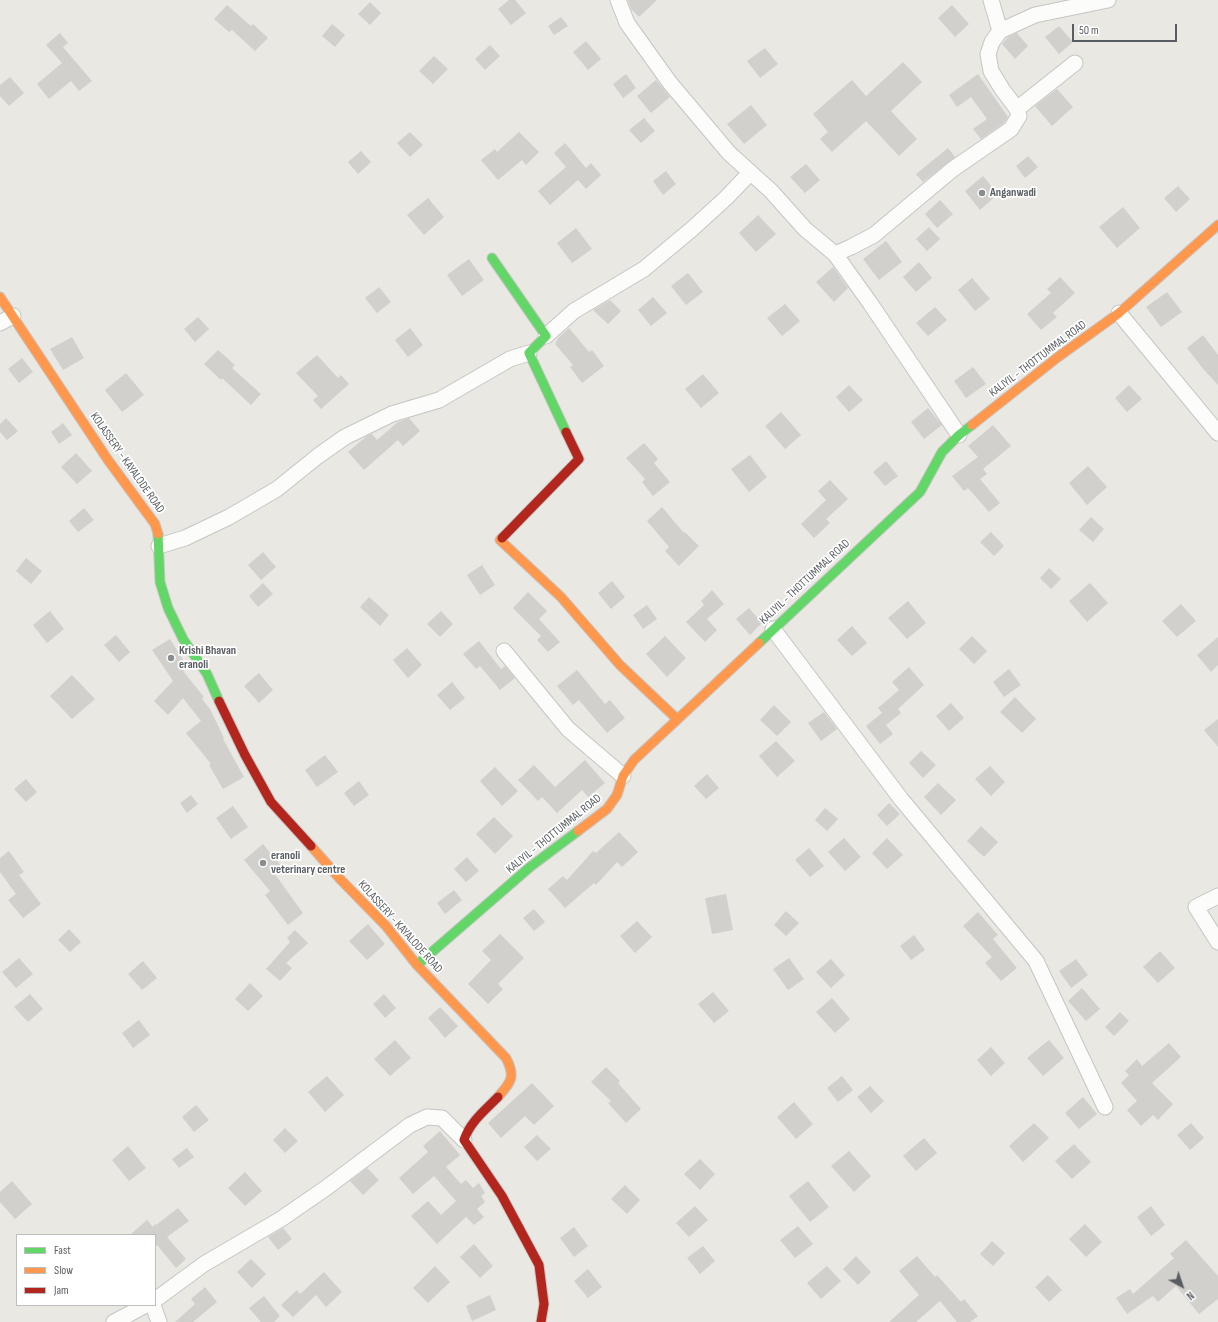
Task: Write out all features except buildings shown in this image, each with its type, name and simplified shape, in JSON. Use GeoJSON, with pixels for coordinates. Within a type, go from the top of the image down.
{"type":"FeatureCollection","features":[{"type":"Feature","properties":{"kind":"main road","name":"KALIYIL - THOTTUMMAL ROAD"},"geometry":{"type":"LineString","coordinates":[[417,965],[530,867],[607,809],[617,795],[623,776],[634,760],[772,629],[920,492],[942,452],[959,435],[1058,357],[1119,313],[1218,225]]}},
{"type":"Feature","properties":{"kind":"main road"},"geometry":{"type":"LineString","coordinates":[[492,258],[546,336],[529,353],[579,459],[500,540],[561,597],[620,665],[677,719]]}},
{"type":"Feature","properties":{"kind":"main road","name":"KOLASSERY - KAYALODE ROAD"},"geometry":{"type":"LineString","coordinates":[[0,297],[6,320],[156,524],[160,538],[160,582],[168,608],[183,639],[207,674],[245,755],[271,802],[341,880],[386,926],[417,965],[506,1058],[513,1071],[510,1082],[467,1129],[464,1140]]}},
{"type":"Feature","properties":{"kind":"main road"},"geometry":{"type":"LineString","coordinates":[[464,1140],[502,1196],[539,1265],[544,1304],[541,1322]]}},
{"type":"Feature","properties":{"kind":"street"},"geometry":{"type":"LineString","coordinates":[[618,0],[627,23],[670,83],[729,153],[771,191],[806,229],[835,254],[959,435]]}},
{"type":"Feature","properties":{"kind":"street"},"geometry":{"type":"LineString","coordinates":[[991,0],[1000,31]]}},
{"type":"Feature","properties":{"kind":"street"},"geometry":{"type":"LineString","coordinates":[[835,254],[851,248],[874,235],[953,169],[1010,129],[1019,116],[1017,109],[1002,89],[992,71],[988,54],[992,42],[1000,31],[1035,15],[1108,0]]}},
{"type":"Feature","properties":{"kind":"street"},"geometry":{"type":"LineString","coordinates":[[1017,109],[1075,63]]}},
{"type":"Feature","properties":{"kind":"street"},"geometry":{"type":"LineString","coordinates":[[546,336],[574,311],[644,269],[726,198],[750,173]]}},
{"type":"Feature","properties":{"kind":"street"},"geometry":{"type":"LineString","coordinates":[[1119,313],[1218,433]]}},
{"type":"Feature","properties":{"kind":"street"},"geometry":{"type":"LineString","coordinates":[[159,546],[185,538],[223,520],[277,489],[318,456],[345,437],[392,414],[439,400],[510,359],[529,353]]}},
{"type":"Feature","properties":{"kind":"street"},"geometry":{"type":"LineString","coordinates":[[772,629],[901,799],[1036,961],[1105,1107]]}},
{"type":"Feature","properties":{"kind":"street"},"geometry":{"type":"LineString","coordinates":[[504,651],[568,729],[623,776]]}},
{"type":"Feature","properties":{"kind":"street"},"geometry":{"type":"LineString","coordinates":[[1218,896],[1196,906],[1218,942]]}},
{"type":"Feature","properties":{"kind":"street"},"geometry":{"type":"LineString","coordinates":[[156,1299],[204,1264],[281,1219],[410,1125],[428,1117],[442,1118],[464,1140]]}},
{"type":"Feature","properties":{"kind":"street"},"geometry":{"type":"LineString","coordinates":[[114,1322],[144,1306]]}},
{"type":"Feature","properties":{"kind":"street"},"geometry":{"type":"LineString","coordinates":[[153,1306],[159,1322]]}},
{"type":"Feature","properties":{"kind":"traffic: fast"},"geometry":{"type":"LineString","coordinates":[[492,258],[546,336],[529,353],[566,432]]}},
{"type":"Feature","properties":{"kind":"traffic: fast"},"geometry":{"type":"LineString","coordinates":[[759,643],[920,492],[942,452],[959,435],[972,425]]}},
{"type":"Feature","properties":{"kind":"traffic: fast"},"geometry":{"type":"LineString","coordinates":[[158,534],[160,582],[168,608],[183,639],[207,674],[219,701]]}},
{"type":"Feature","properties":{"kind":"traffic: fast"},"geometry":{"type":"LineString","coordinates":[[417,965],[530,867],[578,831]]}},
{"type":"Feature","properties":{"kind":"traffic: slow"},"geometry":{"type":"LineString","coordinates":[[972,425],[1058,357],[1119,313],[1218,225]]}},
{"type":"Feature","properties":{"kind":"traffic: slow"},"geometry":{"type":"LineString","coordinates":[[0,297],[108,460],[155,524],[158,534]]}},
{"type":"Feature","properties":{"kind":"traffic: slow"},"geometry":{"type":"LineString","coordinates":[[502,538],[500,540],[561,597],[620,665],[677,719]]}},
{"type":"Feature","properties":{"kind":"traffic: slow"},"geometry":{"type":"LineString","coordinates":[[578,831],[607,809],[617,795],[623,776],[634,760],[759,643]]}},
{"type":"Feature","properties":{"kind":"traffic: slow"},"geometry":{"type":"LineString","coordinates":[[311,846],[341,880],[386,926],[417,965],[506,1058],[511,1070],[511,1079],[498,1097]]}},
{"type":"Feature","properties":{"kind":"traffic: jam"},"geometry":{"type":"LineString","coordinates":[[502,538],[579,459],[566,432]]}},
{"type":"Feature","properties":{"kind":"traffic: jam"},"geometry":{"type":"LineString","coordinates":[[219,701],[245,755],[271,802],[311,846]]}},
{"type":"Feature","properties":{"kind":"traffic: jam"},"geometry":{"type":"LineString","coordinates":[[498,1097],[474,1122],[464,1140],[502,1196],[539,1265],[544,1304],[541,1322]]}},
{"type":"Feature","properties":{"kind":"place","name":"Anganwadi"},"geometry":{"type":"Point","coordinates":[982,193]}},
{"type":"Feature","properties":{"kind":"place","name":"Krishi Bhavan eranoli"},"geometry":{"type":"Point","coordinates":[171,658]}},
{"type":"Feature","properties":{"kind":"place","name":"eranoli veterinary centre"},"geometry":{"type":"Point","coordinates":[263,863]}}]}
